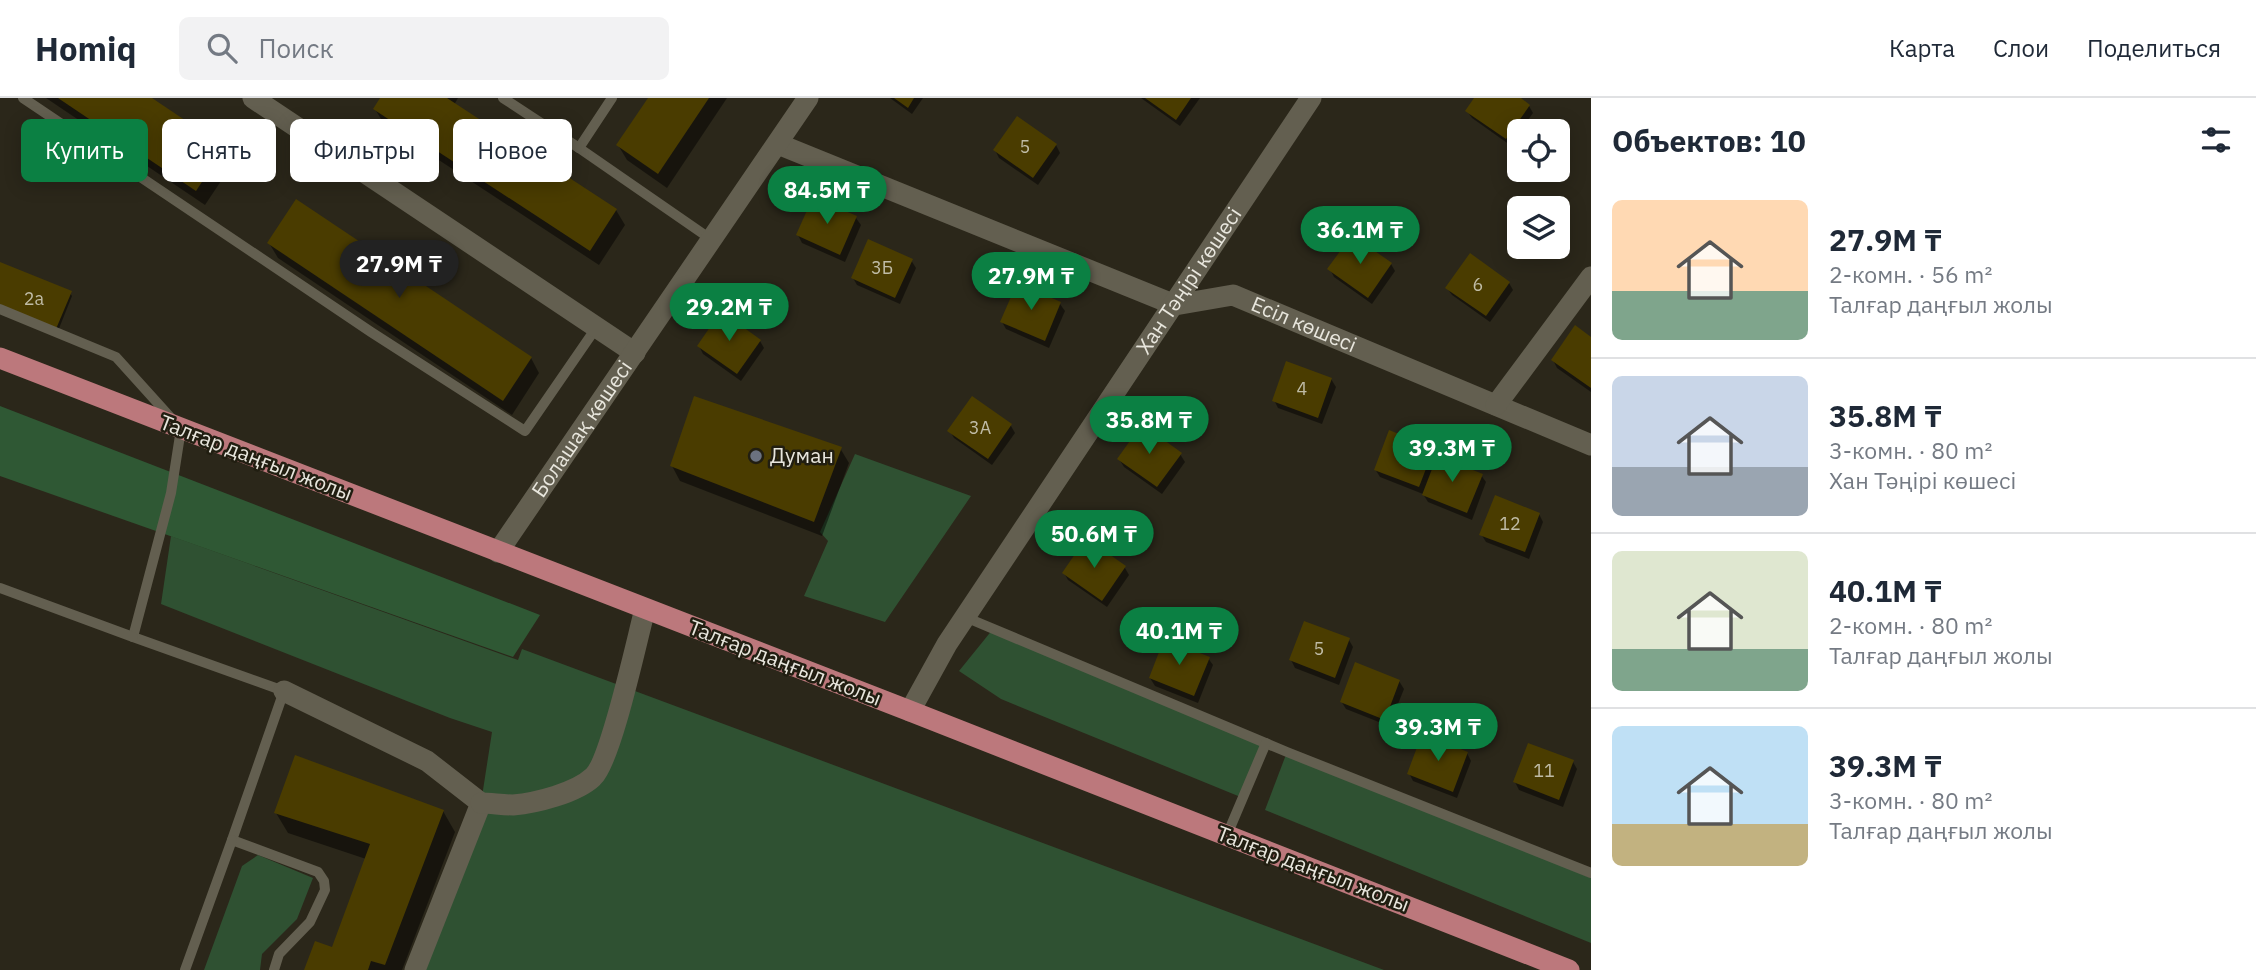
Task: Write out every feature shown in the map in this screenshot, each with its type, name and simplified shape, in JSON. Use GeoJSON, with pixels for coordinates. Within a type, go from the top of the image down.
{"type":"FeatureCollection","features":[{"type":"Feature","properties":{"kind":"main road","name":"Талғар даңғыл жолы"},"geometry":{"type":"LineString","coordinates":[[0,358],[1227,835],[1558,968]]}},
{"type":"Feature","properties":{"kind":"street"},"geometry":{"type":"LineString","coordinates":[[253,98],[635,353]]}},
{"type":"Feature","properties":{"kind":"street","name":"Болашақ көшесі"},"geometry":{"type":"LineString","coordinates":[[498,552],[808,98]]}},
{"type":"Feature","properties":{"kind":"street","name":"Хан Тәңірі көшесі"},"geometry":{"type":"LineString","coordinates":[[910,711],[965,617],[1311,98]]}},
{"type":"Feature","properties":{"kind":"street"},"geometry":{"type":"LineString","coordinates":[[778,144],[1175,305]]}},
{"type":"Feature","properties":{"kind":"street"},"geometry":{"type":"LineString","coordinates":[[1496,405],[1591,277]]}},
{"type":"Feature","properties":{"kind":"street","name":"Есіл көшесі"},"geometry":{"type":"LineString","coordinates":[[1175,305],[1233,295],[1591,446]]}},
{"type":"Feature","properties":{"kind":"street"},"geometry":{"type":"LineString","coordinates":[[284,691],[427,761],[481,803],[512,805],[574,789],[595,776],[610,742],[645,609]]}},
{"type":"Feature","properties":{"kind":"street"},"geometry":{"type":"LineString","coordinates":[[415,970],[481,803]]}},
{"type":"Feature","properties":{"kind":"lane"},"geometry":{"type":"LineString","coordinates":[[23,98],[524,431],[596,328]]}},
{"type":"Feature","properties":{"kind":"lane"},"geometry":{"type":"LineString","coordinates":[[503,98],[712,240]]}},
{"type":"Feature","properties":{"kind":"lane"},"geometry":{"type":"LineString","coordinates":[[579,148],[612,98]]}},
{"type":"Feature","properties":{"kind":"lane"},"geometry":{"type":"LineString","coordinates":[[0,309],[116,357],[181,429],[171,493],[133,637]]}},
{"type":"Feature","properties":{"kind":"lane"},"geometry":{"type":"LineString","coordinates":[[0,588],[284,691],[185,970]]}},
{"type":"Feature","properties":{"kind":"lane"},"geometry":{"type":"LineString","coordinates":[[965,617],[1266,743],[1591,873]]}},
{"type":"Feature","properties":{"kind":"lane"},"geometry":{"type":"LineString","coordinates":[[1227,835],[1266,743]]}},
{"type":"Feature","properties":{"kind":"lane"},"geometry":{"type":"LineString","coordinates":[[232,840],[318,872],[324,881],[326,890],[310,922],[279,954],[274,970]]}},
{"type":"Feature","properties":{"kind":"green space"},"geometry":{"type":"Polygon","coordinates":[[[0,406],[540,615],[513,657],[0,476],[0,406]]]}},
{"type":"Feature","properties":{"kind":"green space"},"geometry":{"type":"Polygon","coordinates":[[[855,454],[971,496],[885,622],[804,596],[828,541],[820,532],[855,454]]]}},
{"type":"Feature","properties":{"kind":"green space"},"geometry":{"type":"Polygon","coordinates":[[[171,536],[518,660],[522,649],[1384,970],[415,970],[481,803],[492,732],[161,604],[171,536]]]}},
{"type":"Feature","properties":{"kind":"green space"},"geometry":{"type":"Polygon","coordinates":[[[993,629],[1266,743],[1243,798],[1001,699],[959,671],[993,629]]]}},
{"type":"Feature","properties":{"kind":"green space"},"geometry":{"type":"Polygon","coordinates":[[[1287,752],[1591,878],[1591,943],[1265,810],[1287,752]]]}},
{"type":"Feature","properties":{"kind":"green space"},"geometry":{"type":"Polygon","coordinates":[[[258,855],[313,878],[297,919],[262,954],[260,970],[204,970],[242,866],[258,855]]]}},
{"type":"Feature","properties":{"kind":"building"},"geometry":{"type":"Polygon","coordinates":[[[58,98],[152,98],[183,119],[162,119],[162,168],[148,159],[148,119],[89,119],[58,98]]]}},
{"type":"Feature","properties":{"kind":"building"},"geometry":{"type":"Polygon","coordinates":[[[380,98],[447,98],[479,119],[453,119],[453,161],[439,152],[439,119],[388,119],[373,109],[380,98]]]}},
{"type":"Feature","properties":{"kind":"building"},"geometry":{"type":"Polygon","coordinates":[[[648,98],[709,98],[658,174],[616,145],[648,98]]]}},
{"type":"Feature","properties":{"kind":"building"},"geometry":{"type":"Polygon","coordinates":[[[894,98],[914,98],[908,108],[894,98]]]}},
{"type":"Feature","properties":{"kind":"building"},"geometry":{"type":"Polygon","coordinates":[[[1145,98],[1191,98],[1176,120],[1145,98]]]}},
{"type":"Feature","properties":{"kind":"building"},"geometry":{"type":"Polygon","coordinates":[[[1474,98],[1521,98],[1530,105],[1520,119],[1507,119],[1506,139],[1465,111],[1474,98]]]}},
{"type":"Feature","properties":{"kind":"building"},"geometry":{"type":"Polygon","coordinates":[[[1017,116],[1057,144],[1033,178],[993,150],[1017,116]]]}},
{"type":"Feature","properties":{"kind":"building"},"geometry":{"type":"Polygon","coordinates":[[[572,180],[617,209],[590,251],[485,182],[572,182],[572,180]]]}},
{"type":"Feature","properties":{"kind":"building"},"geometry":{"type":"Polygon","coordinates":[[[183,182],[202,182],[196,191],[183,182]]]}},
{"type":"Feature","properties":{"kind":"building"},"geometry":{"type":"Polygon","coordinates":[[[813,197],[857,216],[840,255],[796,235],[813,197]]]}},
{"type":"Feature","properties":{"kind":"building"},"geometry":{"type":"Polygon","coordinates":[[[296,199],[532,357],[503,401],[267,243],[296,199]]]}},
{"type":"Feature","properties":{"kind":"building"},"geometry":{"type":"Polygon","coordinates":[[[1352,235],[1392,263],[1368,298],[1327,269],[1352,235]]]}},
{"type":"Feature","properties":{"kind":"building"},"geometry":{"type":"Polygon","coordinates":[[[868,239],[913,259],[895,298],[851,278],[868,239]]]}},
{"type":"Feature","properties":{"kind":"building"},"geometry":{"type":"Polygon","coordinates":[[[1470,253],[1510,282],[1486,316],[1445,288],[1470,253]]]}},
{"type":"Feature","properties":{"kind":"building"},"geometry":{"type":"Polygon","coordinates":[[[0,262],[72,291],[56,329],[0,306],[0,262]]]}},
{"type":"Feature","properties":{"kind":"building"},"geometry":{"type":"Polygon","coordinates":[[[1017,283],[1061,302],[1045,341],[1000,322],[1017,283]]]}},
{"type":"Feature","properties":{"kind":"building"},"geometry":{"type":"Polygon","coordinates":[[[721,311],[761,340],[737,374],[697,346],[721,311]]]}},
{"type":"Feature","properties":{"kind":"building"},"geometry":{"type":"Polygon","coordinates":[[[1575,325],[1591,337],[1591,388],[1551,360],[1575,325]]]}},
{"type":"Feature","properties":{"kind":"building"},"geometry":{"type":"Polygon","coordinates":[[[1286,361],[1332,378],[1318,418],[1272,401],[1286,361]]]}},
{"type":"Feature","properties":{"kind":"building","name":"Думан"},"geometry":{"type":"Polygon","coordinates":[[[694,396],[842,447],[814,522],[670,466],[694,396]]]}},
{"type":"Feature","properties":{"kind":"building"},"geometry":{"type":"Polygon","coordinates":[[[972,396],[1012,424],[988,459],[947,431],[972,396]]]}},
{"type":"Feature","properties":{"kind":"building"},"geometry":{"type":"Polygon","coordinates":[[[1142,424],[1182,453],[1157,487],[1117,459],[1142,424]]]}},
{"type":"Feature","properties":{"kind":"building"},"geometry":{"type":"Polygon","coordinates":[[[1389,430],[1434,448],[1419,487],[1374,470],[1389,430]]]}},
{"type":"Feature","properties":{"kind":"building"},"geometry":{"type":"Polygon","coordinates":[[[1437,456],[1483,474],[1467,513],[1422,495],[1437,456]]]}},
{"type":"Feature","properties":{"kind":"building"},"geometry":{"type":"Polygon","coordinates":[[[1495,495],[1540,513],[1525,552],[1479,535],[1495,495]]]}},
{"type":"Feature","properties":{"kind":"building"},"geometry":{"type":"Polygon","coordinates":[[[1086,538],[1126,566],[1102,601],[1062,573],[1086,538]]]}},
{"type":"Feature","properties":{"kind":"building"},"geometry":{"type":"Polygon","coordinates":[[[1304,621],[1350,638],[1335,678],[1289,660],[1304,621]]]}},
{"type":"Feature","properties":{"kind":"building"},"geometry":{"type":"Polygon","coordinates":[[[1164,639],[1210,657],[1194,696],[1149,678],[1164,639]]]}},
{"type":"Feature","properties":{"kind":"building"},"geometry":{"type":"Polygon","coordinates":[[[1355,662],[1400,680],[1385,720],[1340,702],[1355,662]]]}},
{"type":"Feature","properties":{"kind":"building"},"geometry":{"type":"Polygon","coordinates":[[[1422,734],[1468,752],[1453,792],[1407,774],[1422,734]]]}},
{"type":"Feature","properties":{"kind":"building"},"geometry":{"type":"Polygon","coordinates":[[[1528,743],[1574,760],[1559,800],[1513,782],[1528,743]]]}},
{"type":"Feature","properties":{"kind":"building"},"geometry":{"type":"Polygon","coordinates":[[[295,755],[444,810],[385,965],[371,961],[368,970],[304,970],[315,941],[332,947],[370,844],[274,813],[295,755]]]}},
{"type":"Feature","properties":{"kind":"place","name":"Думан"},"geometry":{"type":"Point","coordinates":[756,456]}}]}
